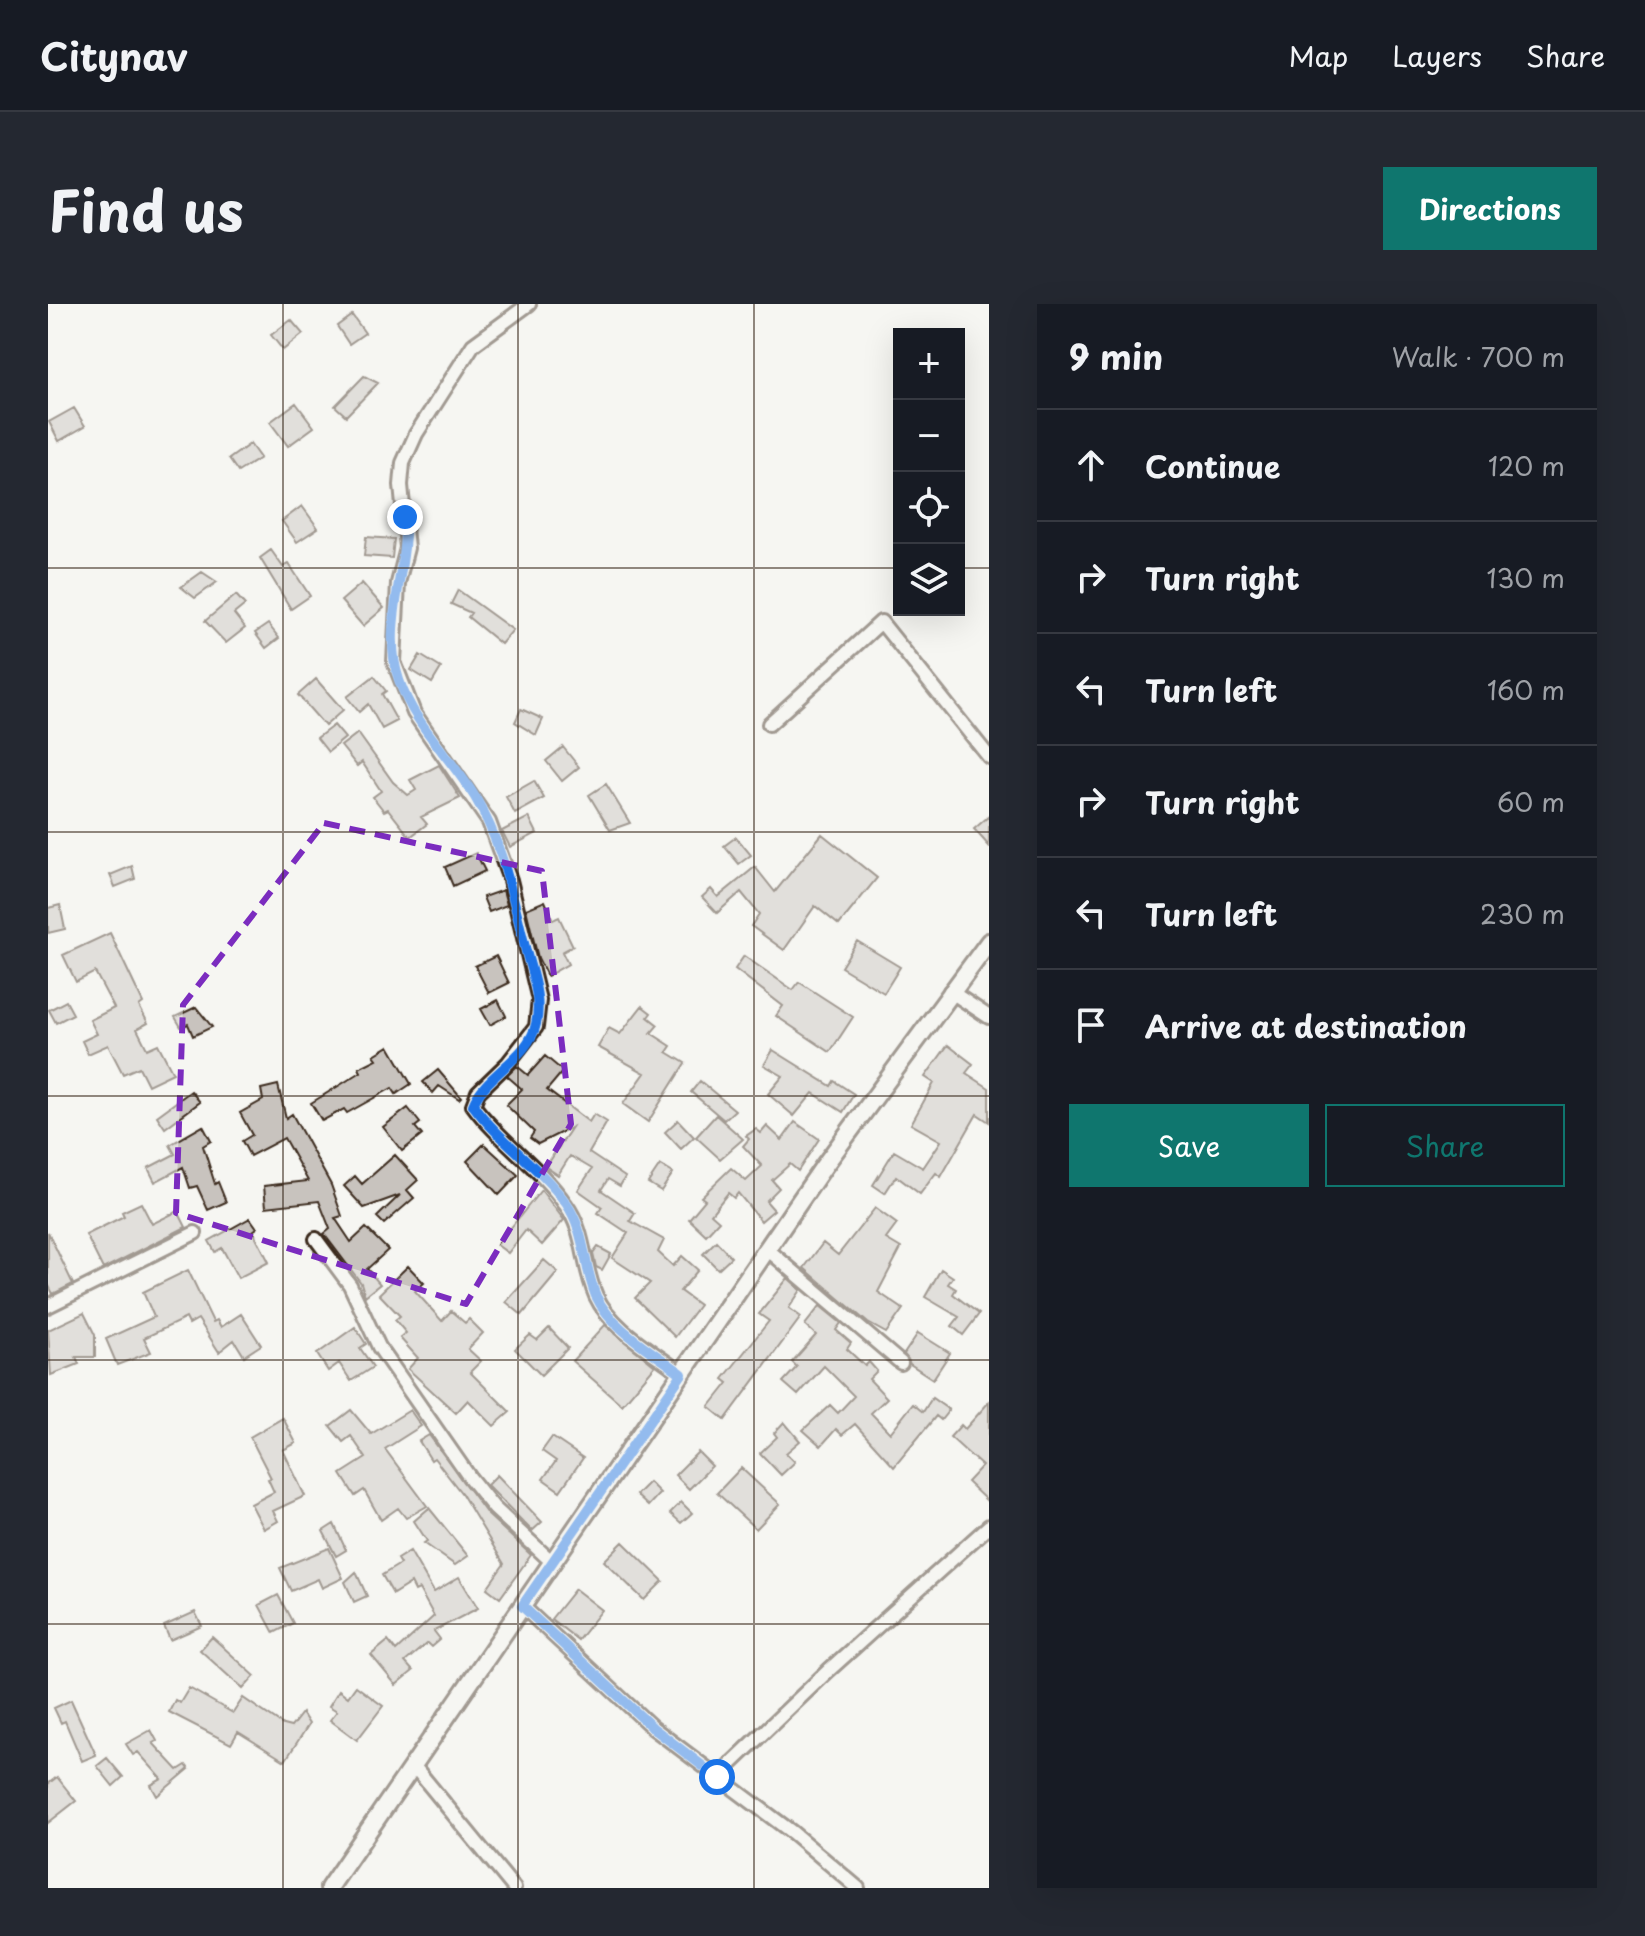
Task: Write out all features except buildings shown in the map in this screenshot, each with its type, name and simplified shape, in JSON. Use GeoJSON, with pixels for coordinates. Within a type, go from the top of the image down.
{"type":"FeatureCollection","features":[{"type":"Feature","properties":{"kind":"main road"},"geometry":{"type":"LineString","coordinates":[[329,1888],[767,1249],[950,991],[989,942]]}},
{"type":"Feature","properties":{"kind":"street"},"geometry":{"type":"LineString","coordinates":[[529,304],[473,345],[416,434],[403,463],[407,548],[398,583],[394,662],[414,713],[489,822],[510,880],[539,1000],[536,1027],[508,1063],[478,1092],[473,1105],[533,1163],[568,1206],[584,1244],[584,1260],[597,1297],[608,1316],[682,1374]]}},
{"type":"Feature","properties":{"kind":"street"},"geometry":{"type":"LineString","coordinates":[[769,724],[881,622],[989,757]]}},
{"type":"Feature","properties":{"kind":"street"},"geometry":{"type":"LineString","coordinates":[[950,991],[989,1017]]}},
{"type":"Feature","properties":{"kind":"street"},"geometry":{"type":"LineString","coordinates":[[48,1306],[195,1233]]}},
{"type":"Feature","properties":{"kind":"street"},"geometry":{"type":"LineString","coordinates":[[316,1239],[350,1285],[379,1347],[470,1478],[503,1518],[552,1562]]}},
{"type":"Feature","properties":{"kind":"street"},"geometry":{"type":"LineString","coordinates":[[767,1249],[901,1363]]}},
{"type":"Feature","properties":{"kind":"street"},"geometry":{"type":"LineString","coordinates":[[717,1777],[829,1670],[989,1526]]}},
{"type":"Feature","properties":{"kind":"street"},"geometry":{"type":"LineString","coordinates":[[522,1606],[653,1728],[793,1833],[858,1888]]}},
{"type":"Feature","properties":{"kind":"street"},"geometry":{"type":"LineString","coordinates":[[413,1765],[514,1888]]}},
{"type":"Feature","properties":{"kind":"highlighted area"},"geometry":{"type":"Polygon","coordinates":[[[324,823],[542,871],[571,1124],[466,1304],[176,1213],[183,1005],[324,823]]]}},
{"type":"Feature","properties":{"kind":"route"},"geometry":{"type":"LineString","coordinates":[[405,517],[407,548],[398,583],[393,638],[399,681],[414,713],[472,793],[489,822],[510,880],[539,1000],[536,1027],[508,1063],[478,1092],[473,1105],[533,1163],[568,1206],[578,1225],[584,1244],[584,1260],[597,1297],[608,1316],[682,1374],[522,1606],[577,1653],[653,1728],[717,1777]]}}]}
